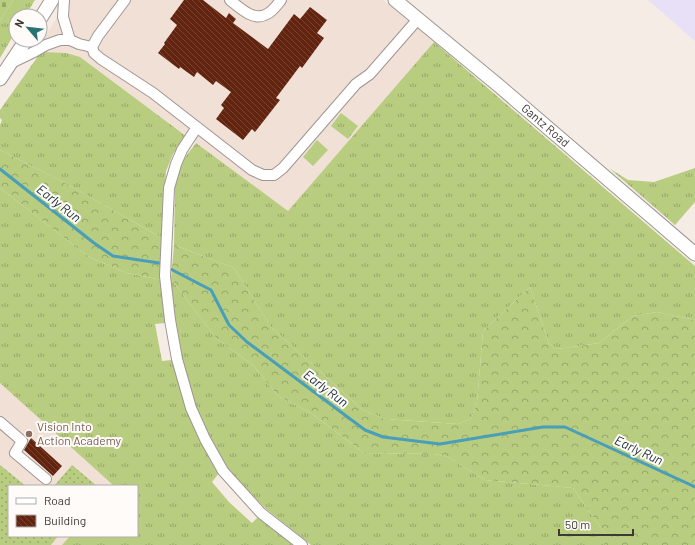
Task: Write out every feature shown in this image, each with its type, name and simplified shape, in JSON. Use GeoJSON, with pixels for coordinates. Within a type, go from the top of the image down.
{"type":"FeatureCollection","features":[{"type":"Feature","properties":{"kind":"main road","name":"Gantz Road"},"geometry":{"type":"LineString","coordinates":[[395,0],[498,85],[695,254]]}},
{"type":"Feature","properties":{"kind":"main road"},"geometry":{"type":"LineString","coordinates":[[0,79],[21,48]]}},
{"type":"Feature","properties":{"kind":"lane"},"geometry":{"type":"LineString","coordinates":[[64,0],[63,17],[70,40]]}},
{"type":"Feature","properties":{"kind":"lane"},"geometry":{"type":"LineString","coordinates":[[125,0],[98,36],[92,47],[94,53],[153,93],[252,170],[263,175],[274,175],[283,168],[356,84],[370,74],[418,19]]}},
{"type":"Feature","properties":{"kind":"lane"},"geometry":{"type":"LineString","coordinates":[[230,0],[246,12],[254,16],[262,17],[269,14],[281,0]]}},
{"type":"Feature","properties":{"kind":"lane"},"geometry":{"type":"LineString","coordinates":[[11,63],[46,45],[60,40],[70,40],[92,47]]}},
{"type":"Feature","properties":{"kind":"lane"},"geometry":{"type":"LineString","coordinates":[[197,127],[182,150],[169,188],[165,276],[170,320],[177,359],[191,408],[205,439],[223,471],[261,513],[302,545]]}},
{"type":"Feature","properties":{"kind":"lane"},"geometry":{"type":"LineString","coordinates":[[0,422],[22,441],[15,453],[46,478]]}},
{"type":"Feature","properties":{"kind":"shaded area"},"geometry":{"type":"Polygon","coordinates":[[[68,0],[383,0],[434,42],[288,211],[80,57],[35,52],[38,48],[48,48],[48,32],[68,0]]]}},
{"type":"Feature","properties":{"kind":"shaded area"},"geometry":{"type":"Polygon","coordinates":[[[648,0],[695,0],[695,41],[648,0]]]}},
{"type":"Feature","properties":{"kind":"shaded area","name":"Vision Into Action Academy"},"geometry":{"type":"Polygon","coordinates":[[[0,383],[113,485],[8,485],[8,537],[69,537],[62,545],[0,545],[0,383]]]}},
{"type":"Feature","properties":{"kind":"green space"},"geometry":{"type":"Polygon","coordinates":[[[0,0],[13,0],[8,8],[0,21],[0,0]]]}},
{"type":"Feature","properties":{"kind":"green space"},"geometry":{"type":"Polygon","coordinates":[[[13,0],[35,0],[30,8],[8,8],[13,0]]]}},
{"type":"Feature","properties":{"kind":"green space"},"geometry":{"type":"Polygon","coordinates":[[[8,8],[8,44],[0,58],[0,21],[8,8]]]}},
{"type":"Feature","properties":{"kind":"green space"},"geometry":{"type":"Polygon","coordinates":[[[434,42],[695,266],[695,320],[657,312],[633,316],[599,343],[558,349],[549,344],[530,287],[483,331],[477,402],[471,419],[458,424],[385,419],[363,410],[271,327],[234,268],[174,245],[175,182],[183,160],[196,143],[288,211],[434,42]]]}},
{"type":"Feature","properties":{"kind":"green space"},"geometry":{"type":"Polygon","coordinates":[[[41,52],[66,53],[80,57],[186,136],[173,154],[166,171],[162,238],[65,183],[0,150],[0,125],[2,120],[0,118],[0,110],[41,52]]]}},
{"type":"Feature","properties":{"kind":"green space"},"geometry":{"type":"Polygon","coordinates":[[[341,113],[358,126],[348,139],[331,126],[341,113]]]}},
{"type":"Feature","properties":{"kind":"green space"},"geometry":{"type":"Polygon","coordinates":[[[317,140],[328,150],[313,166],[303,157],[317,140]]]}},
{"type":"Feature","properties":{"kind":"green space"},"geometry":{"type":"Polygon","coordinates":[[[0,150],[65,183],[162,238],[162,280],[127,273],[89,257],[0,188],[0,150]]]}},
{"type":"Feature","properties":{"kind":"green space"},"geometry":{"type":"Polygon","coordinates":[[[609,168],[628,180],[654,182],[695,168],[695,202],[675,225],[609,168]]]}},
{"type":"Feature","properties":{"kind":"green space"},"geometry":{"type":"Polygon","coordinates":[[[0,188],[89,257],[127,273],[162,280],[165,323],[155,324],[162,361],[172,360],[187,412],[205,450],[219,473],[212,482],[229,502],[252,523],[259,516],[296,545],[62,545],[69,537],[138,537],[138,485],[113,485],[0,383],[0,188]]]}},
{"type":"Feature","properties":{"kind":"green space"},"geometry":{"type":"Polygon","coordinates":[[[174,245],[234,268],[271,327],[363,410],[385,419],[458,424],[471,419],[477,402],[483,331],[530,287],[549,344],[558,349],[599,343],[633,316],[657,312],[695,320],[695,545],[605,545],[605,534],[573,488],[485,480],[448,457],[435,454],[364,453],[311,413],[278,396],[253,365],[217,339],[171,279],[174,245]]]}},
{"type":"Feature","properties":{"kind":"green space"},"geometry":{"type":"Polygon","coordinates":[[[171,279],[217,339],[253,365],[278,396],[311,413],[364,453],[435,454],[448,457],[485,480],[573,488],[605,534],[605,545],[311,545],[265,508],[238,480],[223,463],[206,432],[191,396],[175,329],[171,279]]]}},
{"type":"Feature","properties":{"kind":"green space"},"geometry":{"type":"Polygon","coordinates":[[[0,465],[25,485],[8,485],[8,537],[57,537],[51,545],[0,545],[0,465]]]}},
{"type":"Feature","properties":{"kind":"green space"},"geometry":{"type":"Polygon","coordinates":[[[72,465],[96,485],[55,485],[72,465]]]}},
{"type":"Feature","properties":{"kind":"building"},"geometry":{"type":"Polygon","coordinates":[[[184,0],[203,0],[226,18],[229,13],[236,19],[233,23],[268,49],[294,14],[300,19],[310,7],[327,20],[317,33],[324,38],[302,68],[300,66],[276,98],[280,100],[255,132],[252,129],[243,140],[216,119],[224,108],[221,105],[231,92],[216,81],[213,85],[197,72],[194,77],[180,67],[179,69],[158,53],[177,25],[170,19],[184,0]]]}},
{"type":"Feature","properties":{"kind":"building"},"geometry":{"type":"Polygon","coordinates":[[[31,438],[62,466],[53,476],[24,450],[31,438]]]}},
{"type":"Feature","properties":{"kind":"waterway","name":"Early Run"},"geometry":{"type":"LineString","coordinates":[[0,169],[94,243],[113,256],[159,263],[211,290],[229,325],[247,342],[365,430],[383,437],[440,444],[543,427],[565,427],[695,487]]}},
{"type":"Feature","properties":{"kind":"place","name":"Vision Into Action Academy"},"geometry":{"type":"Point","coordinates":[29,434]}}]}
